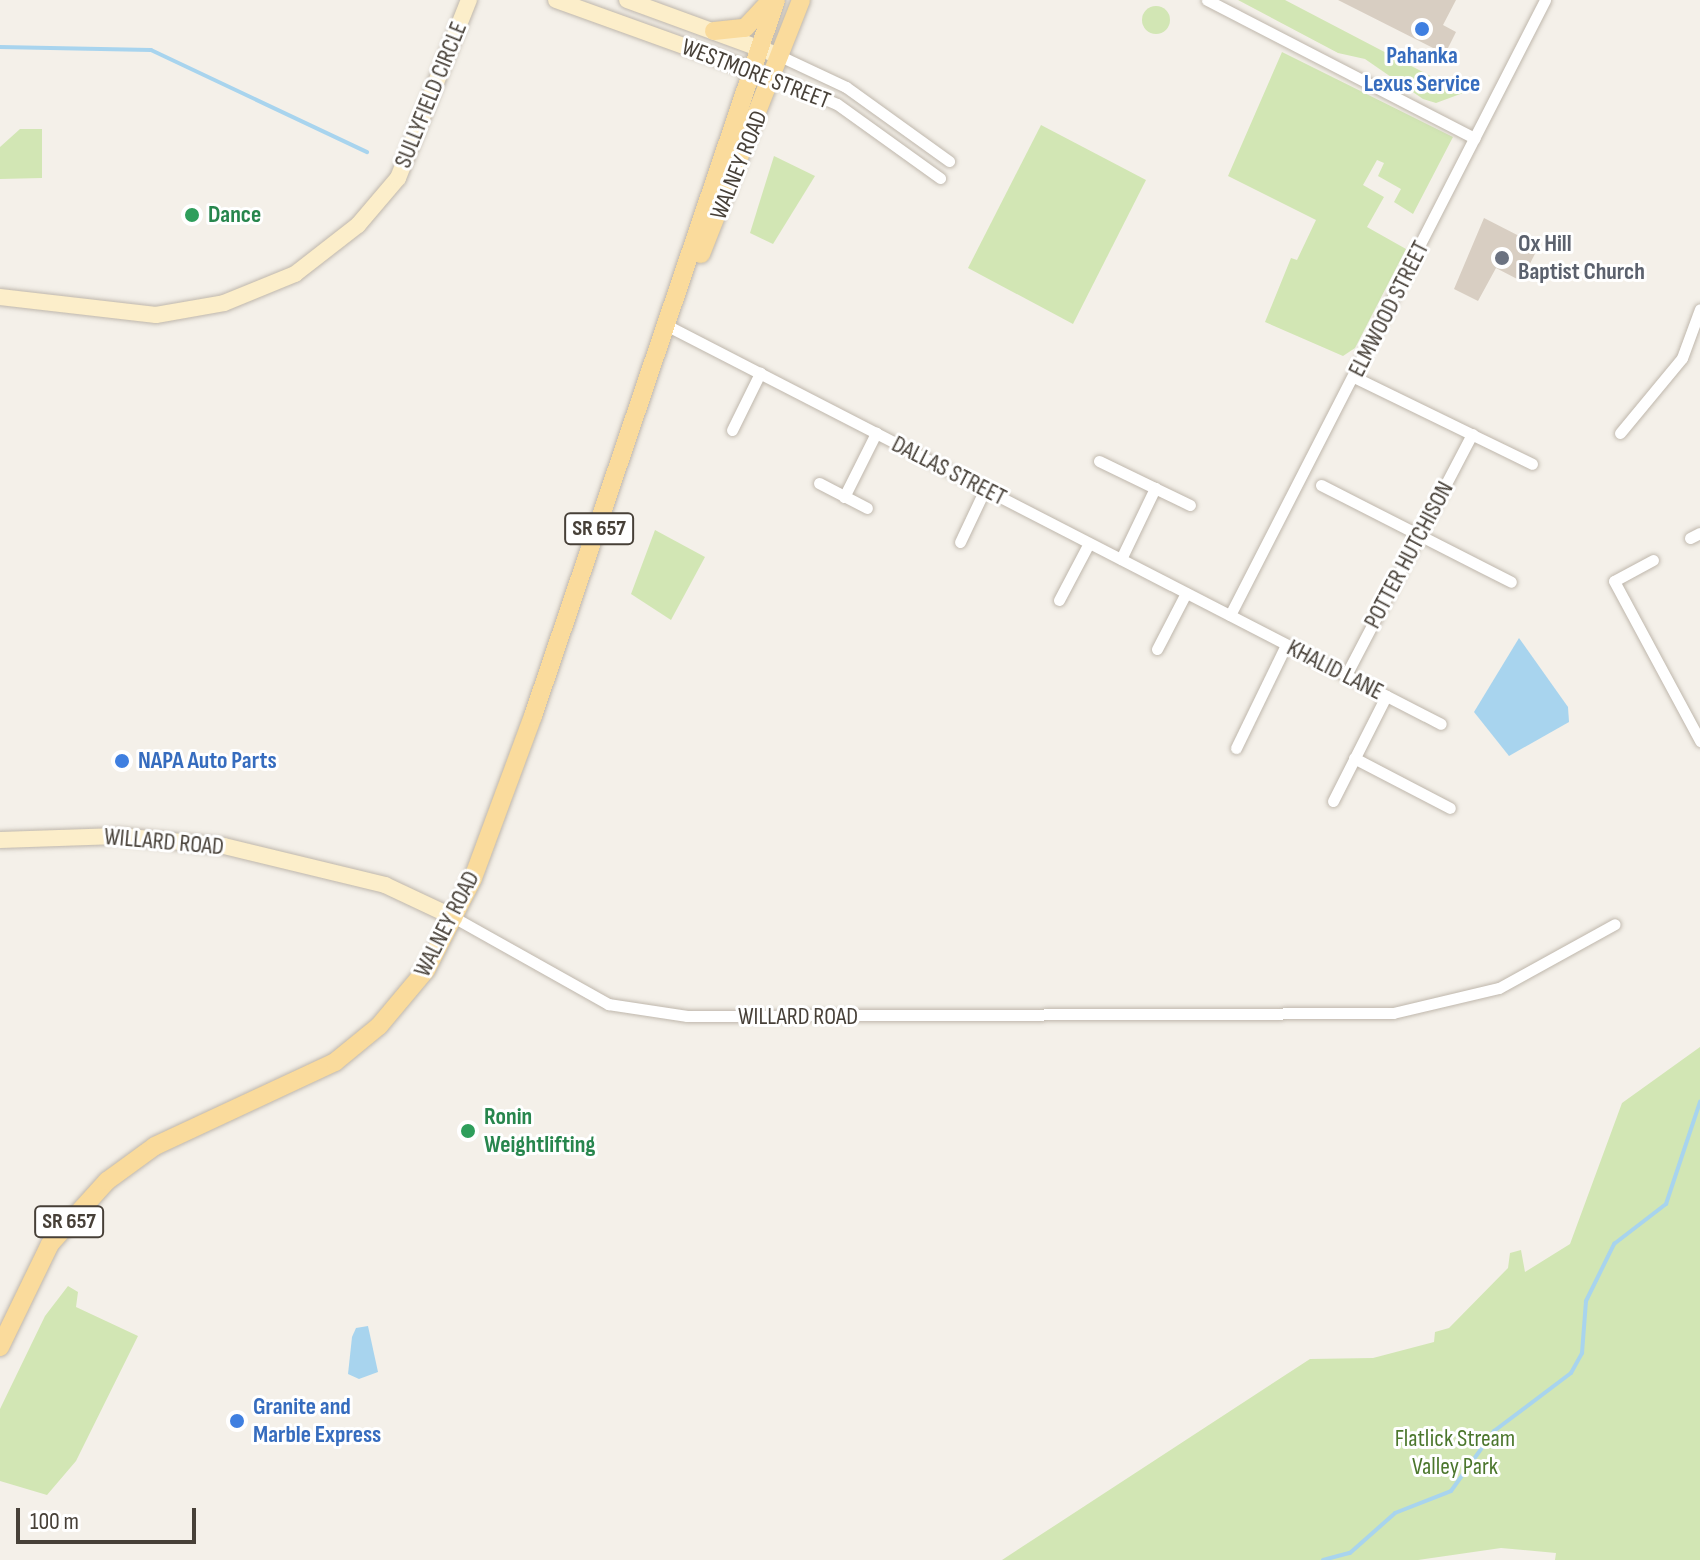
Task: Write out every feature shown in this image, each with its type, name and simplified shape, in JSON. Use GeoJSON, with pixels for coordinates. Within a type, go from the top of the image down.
{"type":"FeatureCollection","features":[{"type":"Feature","properties":{"kind":"main road","name":"WALNEY ROAD"},"geometry":{"type":"LineString","coordinates":[[0,1347],[50,1244],[107,1181],[155,1146],[356,1046],[412,989],[455,918],[668,326],[774,0]]}},
{"type":"Feature","properties":{"kind":"main road"},"geometry":{"type":"LineString","coordinates":[[714,31],[745,28],[774,0]]}},
{"type":"Feature","properties":{"kind":"main road","name":"WALNEY ROAD"},"geometry":{"type":"LineString","coordinates":[[668,326],[773,77],[801,0]]}},
{"type":"Feature","properties":{"kind":"street","name":"SULLYFIELD CIRCLE"},"geometry":{"type":"LineString","coordinates":[[0,297],[156,315],[224,303],[295,274],[358,225],[398,178],[469,0]]}},
{"type":"Feature","properties":{"kind":"street","name":"WESTMORE STREET"},"geometry":{"type":"LineString","coordinates":[[556,0],[773,77],[837,104],[940,178]]}},
{"type":"Feature","properties":{"kind":"street","name":"WESTMORE STREET"},"geometry":{"type":"LineString","coordinates":[[627,0],[780,56],[846,87],[949,161]]}},
{"type":"Feature","properties":{"kind":"street"},"geometry":{"type":"LineString","coordinates":[[1207,0],[1474,138]]}},
{"type":"Feature","properties":{"kind":"street","name":"ELMWOOD STREET"},"geometry":{"type":"LineString","coordinates":[[1230,615],[1545,0]]}},
{"type":"Feature","properties":{"kind":"street"},"geometry":{"type":"LineString","coordinates":[[1620,433],[1682,358],[1700,309]]}},
{"type":"Feature","properties":{"kind":"street","name":"DALLAS STREET"},"geometry":{"type":"LineString","coordinates":[[668,326],[1230,615]]}},
{"type":"Feature","properties":{"kind":"street"},"geometry":{"type":"LineString","coordinates":[[732,430],[760,373]]}},
{"type":"Feature","properties":{"kind":"street"},"geometry":{"type":"LineString","coordinates":[[1354,377],[1532,464]]}},
{"type":"Feature","properties":{"kind":"street"},"geometry":{"type":"LineString","coordinates":[[844,497],[876,433]]}},
{"type":"Feature","properties":{"kind":"street","name":"POTTER HUTCHISON"},"geometry":{"type":"LineString","coordinates":[[1346,675],[1472,434]]}},
{"type":"Feature","properties":{"kind":"street"},"geometry":{"type":"LineString","coordinates":[[1099,461],[1190,505]]}},
{"type":"Feature","properties":{"kind":"street"},"geometry":{"type":"LineString","coordinates":[[819,483],[867,508]]}},
{"type":"Feature","properties":{"kind":"street"},"geometry":{"type":"LineString","coordinates":[[1321,485],[1511,582]]}},
{"type":"Feature","properties":{"kind":"street"},"geometry":{"type":"LineString","coordinates":[[1121,559],[1155,488]]}},
{"type":"Feature","properties":{"kind":"street"},"geometry":{"type":"LineString","coordinates":[[960,542],[985,489]]}},
{"type":"Feature","properties":{"kind":"street"},"geometry":{"type":"LineString","coordinates":[[1059,600],[1089,543]]}},
{"type":"Feature","properties":{"kind":"street"},"geometry":{"type":"LineString","coordinates":[[1653,560],[1614,581],[1698,733]]}},
{"type":"Feature","properties":{"kind":"street"},"geometry":{"type":"LineString","coordinates":[[1157,649],[1186,593]]}},
{"type":"Feature","properties":{"kind":"street","name":"KHALID LANE"},"geometry":{"type":"LineString","coordinates":[[1230,615],[1441,724]]}},
{"type":"Feature","properties":{"kind":"street"},"geometry":{"type":"LineString","coordinates":[[1236,748],[1286,645]]}},
{"type":"Feature","properties":{"kind":"street"},"geometry":{"type":"LineString","coordinates":[[1333,801],[1386,696]]}},
{"type":"Feature","properties":{"kind":"street"},"geometry":{"type":"LineString","coordinates":[[1354,758],[1450,808]]}},
{"type":"Feature","properties":{"kind":"street","name":"WILLARD ROAD"},"geometry":{"type":"LineString","coordinates":[[0,840],[118,836],[224,846],[385,885],[455,918],[608,1004],[687,1016],[1393,1013],[1499,988],[1615,924]]}},
{"type":"Feature","properties":{"kind":"green space"},"geometry":{"type":"Polygon","coordinates":[[[1238,0],[1285,0],[1463,93],[1436,103],[1423,99],[1365,59],[1338,53],[1238,0]]]}},
{"type":"Feature","properties":{"kind":"green space"},"geometry":{"type":"Polygon","coordinates":[[[1156,6],[1166,10],[1170,20],[1166,30],[1156,34],[1146,30],[1142,20],[1146,10],[1156,6]]]}},
{"type":"Feature","properties":{"kind":"green space"},"geometry":{"type":"Polygon","coordinates":[[[1282,52],[1453,137],[1413,214],[1394,202],[1401,189],[1378,176],[1384,163],[1377,160],[1363,185],[1384,197],[1367,227],[1406,249],[1355,348],[1343,356],[1265,322],[1291,258],[1297,260],[1316,220],[1228,176],[1282,52]]]}},
{"type":"Feature","properties":{"kind":"green space"},"geometry":{"type":"Polygon","coordinates":[[[1041,125],[1146,180],[1073,324],[968,268],[1041,125]]]}},
{"type":"Feature","properties":{"kind":"green space"},"geometry":{"type":"Polygon","coordinates":[[[20,129],[42,129],[42,178],[0,179],[0,147],[20,129]]]}},
{"type":"Feature","properties":{"kind":"green space"},"geometry":{"type":"Polygon","coordinates":[[[774,156],[815,176],[773,244],[750,233],[774,156]]]}},
{"type":"Feature","properties":{"kind":"green space"},"geometry":{"type":"Polygon","coordinates":[[[655,530],[705,557],[671,620],[631,594],[655,530]]]}},
{"type":"Feature","properties":{"kind":"green space","name":"Flatlick Stream Valley Park"},"geometry":{"type":"Polygon","coordinates":[[[1700,1047],[1700,1560],[1555,1560],[1556,1553],[1501,1548],[1418,1560],[1002,1560],[1310,1359],[1373,1358],[1434,1342],[1435,1332],[1449,1328],[1508,1268],[1510,1253],[1521,1250],[1525,1272],[1570,1244],[1622,1103],[1700,1047]]]}},
{"type":"Feature","properties":{"kind":"green space"},"geometry":{"type":"Polygon","coordinates":[[[68,1286],[78,1292],[76,1307],[138,1336],[76,1461],[47,1495],[0,1481],[0,1409],[45,1316],[68,1286]]]}},
{"type":"Feature","properties":{"kind":"water"},"geometry":{"type":"Polygon","coordinates":[[[1519,638],[1568,707],[1569,722],[1509,756],[1474,712],[1519,638]]]}},
{"type":"Feature","properties":{"kind":"water"},"geometry":{"type":"Polygon","coordinates":[[[368,1326],[378,1372],[359,1379],[348,1374],[352,1337],[356,1328],[368,1326]]]}},
{"type":"Feature","properties":{"kind":"building","name":"Pahanka Lexus Service"},"geometry":{"type":"Polygon","coordinates":[[[1338,0],[1456,0],[1443,25],[1456,32],[1445,54],[1338,0]]]}},
{"type":"Feature","properties":{"kind":"building","name":"Ox Hill Baptist Church"},"geometry":{"type":"Polygon","coordinates":[[[1484,218],[1539,246],[1521,281],[1496,268],[1478,301],[1454,289],[1484,218]]]}},
{"type":"Feature","properties":{"kind":"waterway"},"geometry":{"type":"LineString","coordinates":[[0,47],[151,50],[367,152]]}},
{"type":"Feature","properties":{"kind":"waterway"},"geometry":{"type":"LineString","coordinates":[[1323,1560],[1350,1553],[1395,1513],[1451,1491],[1494,1431],[1571,1373],[1582,1353],[1586,1301],[1614,1244],[1666,1204],[1700,1102]]}},
{"type":"Feature","properties":{"kind":"place","name":"Pahanka Lexus Service"},"geometry":{"type":"Point","coordinates":[1422,29]}},
{"type":"Feature","properties":{"kind":"place","name":"Dance"},"geometry":{"type":"Point","coordinates":[192,215]}},
{"type":"Feature","properties":{"kind":"place","name":"Ox Hill Baptist Church"},"geometry":{"type":"Point","coordinates":[1502,258]}},
{"type":"Feature","properties":{"kind":"place","name":"NAPA Auto Parts"},"geometry":{"type":"Point","coordinates":[122,761]}},
{"type":"Feature","properties":{"kind":"place","name":"Ronin Weightlifting"},"geometry":{"type":"Point","coordinates":[468,1131]}},
{"type":"Feature","properties":{"kind":"place","name":"Granite and Marble Express"},"geometry":{"type":"Point","coordinates":[237,1421]}}]}
